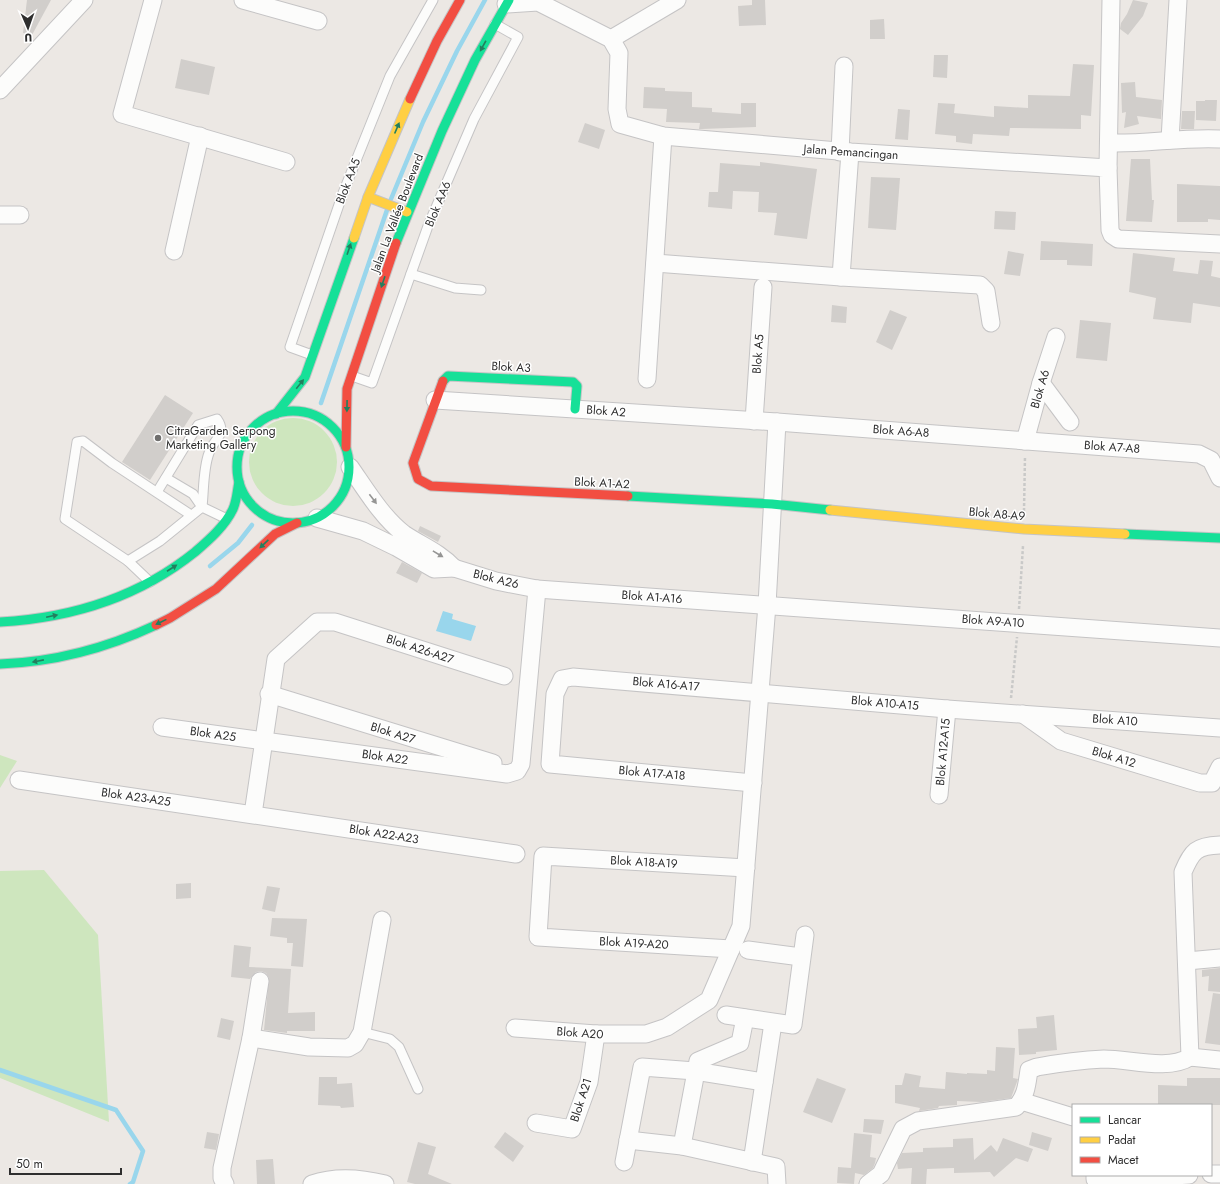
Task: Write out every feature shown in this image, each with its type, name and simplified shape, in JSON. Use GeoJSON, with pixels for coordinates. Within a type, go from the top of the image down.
{"type":"FeatureCollection","features":[{"type":"Feature","properties":{"kind":"street"},"geometry":{"type":"LineString","coordinates":[[0,90],[84,0]]}},
{"type":"Feature","properties":{"kind":"street"},"geometry":{"type":"LineString","coordinates":[[153,0],[122,114],[286,162]]}},
{"type":"Feature","properties":{"kind":"street"},"geometry":{"type":"LineString","coordinates":[[243,0],[318,21]]}},
{"type":"Feature","properties":{"kind":"street"},"geometry":{"type":"LineString","coordinates":[[507,2],[538,2],[611,39],[677,0]]}},
{"type":"Feature","properties":{"kind":"street"},"geometry":{"type":"LineString","coordinates":[[1111,0],[1110,143],[1108,168],[1110,230],[1112,235],[1118,240],[1220,244]]}},
{"type":"Feature","properties":{"kind":"street"},"geometry":{"type":"LineString","coordinates":[[1170,140],[1178,0]]}},
{"type":"Feature","properties":{"kind":"street"},"geometry":{"type":"LineString","coordinates":[[297,523],[278,521],[261,513],[247,499],[239,482],[237,461],[244,441],[257,425],[276,414],[305,377],[368,197],[403,113],[459,2]]}},
{"type":"Feature","properties":{"kind":"street","name":"Jalan La Vallée Boulevard"},"geometry":{"type":"LineString","coordinates":[[346,447],[347,389],[407,212],[445,124],[507,2]]}},
{"type":"Feature","properties":{"kind":"street","name":"Jalan Pemancingan"},"geometry":{"type":"LineString","coordinates":[[611,39],[619,53],[617,109],[620,124],[663,136],[845,152],[1108,168]]}},
{"type":"Feature","properties":{"kind":"street"},"geometry":{"type":"LineString","coordinates":[[841,277],[845,152],[844,66]]}},
{"type":"Feature","properties":{"kind":"street"},"geometry":{"type":"LineString","coordinates":[[174,251],[200,136]]}},
{"type":"Feature","properties":{"kind":"street"},"geometry":{"type":"LineString","coordinates":[[647,378],[663,136]]}},
{"type":"Feature","properties":{"kind":"street"},"geometry":{"type":"LineString","coordinates":[[1110,143],[1144,143],[1170,140],[1220,139]]}},
{"type":"Feature","properties":{"kind":"street"},"geometry":{"type":"LineString","coordinates":[[368,197],[407,212]]}},
{"type":"Feature","properties":{"kind":"street"},"geometry":{"type":"LineString","coordinates":[[0,215],[20,215]]}},
{"type":"Feature","properties":{"kind":"street"},"geometry":{"type":"LineString","coordinates":[[655,263],[841,277],[980,285],[986,291],[991,323]]}},
{"type":"Feature","properties":{"kind":"street","name":"Blok A5"},"geometry":{"type":"LineString","coordinates":[[754,421],[763,287]]}},
{"type":"Feature","properties":{"kind":"street","name":"Blok A6"},"geometry":{"type":"LineString","coordinates":[[1025,441],[1041,383],[1056,337]]}},
{"type":"Feature","properties":{"kind":"street","name":"Blok A3"},"geometry":{"type":"LineString","coordinates":[[435,400],[442,382],[448,376],[573,382],[577,386],[575,409]]}},
{"type":"Feature","properties":{"kind":"street"},"geometry":{"type":"LineString","coordinates":[[1041,383],[1070,422]]}},
{"type":"Feature","properties":{"kind":"street","name":"Blok A2"},"geometry":{"type":"LineString","coordinates":[[435,400],[777,422]]}},
{"type":"Feature","properties":{"kind":"street","name":"Blok A1-A2"},"geometry":{"type":"LineString","coordinates":[[435,400],[413,463],[418,479],[431,486],[772,504]]}},
{"type":"Feature","properties":{"kind":"street"},"geometry":{"type":"LineString","coordinates":[[0,664],[31,663],[76,654],[130,637],[170,618],[216,588],[275,534],[297,523],[317,518],[334,506],[346,488],[350,467],[346,447],[334,429],[317,416],[297,411],[276,414]]}},
{"type":"Feature","properties":{"kind":"street","name":"Blok A6-A8"},"geometry":{"type":"LineString","coordinates":[[777,422],[1025,441]]}},
{"type":"Feature","properties":{"kind":"street","name":"Blok A20"},"geometry":{"type":"LineString","coordinates":[[515,1028],[596,1034],[646,1034],[666,1027],[709,1000],[741,926],[767,605],[777,422]]}},
{"type":"Feature","properties":{"kind":"street","name":"Blok A7-A8"},"geometry":{"type":"LineString","coordinates":[[1025,441],[1199,454],[1212,460],[1220,478]]}},
{"type":"Feature","properties":{"kind":"street"},"geometry":{"type":"LineString","coordinates":[[350,467],[390,521],[400,540]]}},
{"type":"Feature","properties":{"kind":"street"},"geometry":{"type":"LineString","coordinates":[[0,622],[26,622],[66,614],[115,599],[150,582],[190,556],[219,530],[231,513],[239,482]]}},
{"type":"Feature","properties":{"kind":"street","name":"Blok A8-A9"},"geometry":{"type":"LineString","coordinates":[[772,504],[1024,529],[1220,538]]}},
{"type":"Feature","properties":{"kind":"street"},"geometry":{"type":"LineString","coordinates":[[317,518],[400,540]]}},
{"type":"Feature","properties":{"kind":"street","name":"Blok A26"},"geometry":{"type":"LineString","coordinates":[[400,540],[434,569],[454,568],[496,581],[537,589]]}},
{"type":"Feature","properties":{"kind":"street"},"geometry":{"type":"LineString","coordinates":[[512,772],[521,764],[537,589]]}},
{"type":"Feature","properties":{"kind":"street","name":"Blok A1-A16"},"geometry":{"type":"LineString","coordinates":[[537,589],[767,605]]}},
{"type":"Feature","properties":{"kind":"street","name":"Blok A9-A10"},"geometry":{"type":"LineString","coordinates":[[767,605],[1018,622],[1220,638]]}},
{"type":"Feature","properties":{"kind":"street","name":"Blok A26-A27"},"geometry":{"type":"LineString","coordinates":[[269,694],[276,659],[317,622],[335,622],[504,676]]}},
{"type":"Feature","properties":{"kind":"street","name":"Blok A16-A17"},"geometry":{"type":"LineString","coordinates":[[550,764],[555,694],[562,679],[574,677],[760,692]]}},
{"type":"Feature","properties":{"kind":"street","name":"Blok A10-A15"},"geometry":{"type":"LineString","coordinates":[[760,692],[947,709],[1016,713]]}},
{"type":"Feature","properties":{"kind":"street"},"geometry":{"type":"LineString","coordinates":[[253,814],[269,694]]}},
{"type":"Feature","properties":{"kind":"street","name":"Blok A27"},"geometry":{"type":"LineString","coordinates":[[269,694],[512,772]]}},
{"type":"Feature","properties":{"kind":"street","name":"Blok A12-A15"},"geometry":{"type":"LineString","coordinates":[[939,795],[947,709]]}},
{"type":"Feature","properties":{"kind":"street","name":"Blok A10"},"geometry":{"type":"LineString","coordinates":[[1016,713],[1220,728]]}},
{"type":"Feature","properties":{"kind":"street","name":"Blok A12"},"geometry":{"type":"LineString","coordinates":[[1016,713],[1061,741],[1200,783],[1212,783],[1220,767]]}},
{"type":"Feature","properties":{"kind":"street","name":"Blok A25"},"geometry":{"type":"LineString","coordinates":[[162,727],[263,741]]}},
{"type":"Feature","properties":{"kind":"street","name":"Blok A22"},"geometry":{"type":"LineString","coordinates":[[263,741],[512,772]]}},
{"type":"Feature","properties":{"kind":"street","name":"Blok A17-A18"},"geometry":{"type":"LineString","coordinates":[[550,764],[753,783]]}},
{"type":"Feature","properties":{"kind":"street","name":"Blok A23-A25"},"geometry":{"type":"LineString","coordinates":[[19,780],[253,814]]}},
{"type":"Feature","properties":{"kind":"street","name":"Blok A22-A23"},"geometry":{"type":"LineString","coordinates":[[253,814],[516,854]]}},
{"type":"Feature","properties":{"kind":"street"},"geometry":{"type":"LineString","coordinates":[[1190,1058],[1183,872],[1191,854],[1207,846],[1220,845]]}},
{"type":"Feature","properties":{"kind":"street","name":"Blok A18-A19"},"geometry":{"type":"LineString","coordinates":[[538,938],[543,856],[746,868]]}},
{"type":"Feature","properties":{"kind":"street"},"geometry":{"type":"LineString","coordinates":[[251,1038],[309,1047],[348,1048],[355,1044],[362,1032],[382,920]]}},
{"type":"Feature","properties":{"kind":"street"},"geometry":{"type":"LineString","coordinates":[[726,1015],[792,1025],[805,936]]}},
{"type":"Feature","properties":{"kind":"street","name":"Blok A19-A20"},"geometry":{"type":"LineString","coordinates":[[538,938],[731,949]]}},
{"type":"Feature","properties":{"kind":"street"},"geometry":{"type":"LineString","coordinates":[[748,950],[802,957]]}},
{"type":"Feature","properties":{"kind":"street"},"geometry":{"type":"LineString","coordinates":[[1187,960],[1220,958]]}},
{"type":"Feature","properties":{"kind":"street"},"geometry":{"type":"LineString","coordinates":[[225,1184],[222,1178],[222,1168],[251,1038],[260,981]]}},
{"type":"Feature","properties":{"kind":"street"},"geometry":{"type":"LineString","coordinates":[[682,1146],[698,1061],[740,1043],[744,1018]]}},
{"type":"Feature","properties":{"kind":"street"},"geometry":{"type":"LineString","coordinates":[[752,1162],[773,1023]]}},
{"type":"Feature","properties":{"kind":"street","name":"Blok A21"},"geometry":{"type":"LineString","coordinates":[[536,1123],[572,1129],[589,1082],[596,1034]]}},
{"type":"Feature","properties":{"kind":"street"},"geometry":{"type":"LineString","coordinates":[[868,1184],[881,1174],[903,1130],[918,1121],[1016,1107],[1021,1101],[1026,1090],[1029,1070],[1037,1067],[1105,1059],[1171,1064],[1183,1062],[1190,1058],[1220,1060]]}},
{"type":"Feature","properties":{"kind":"street"},"geometry":{"type":"LineString","coordinates":[[624,1162],[642,1066],[695,1071],[764,1082]]}},
{"type":"Feature","properties":{"kind":"street"},"geometry":{"type":"LineString","coordinates":[[1021,1101],[1072,1117]]}},
{"type":"Feature","properties":{"kind":"street"},"geometry":{"type":"LineString","coordinates":[[628,1140],[682,1146],[776,1167],[777,1184]]}},
{"type":"Feature","properties":{"kind":"street"},"geometry":{"type":"LineString","coordinates":[[1095,1176],[1096,1179],[1104,1181],[1175,1176]]}},
{"type":"Feature","properties":{"kind":"street"},"geometry":{"type":"LineString","coordinates":[[312,1184],[326,1179],[366,1179],[386,1184]]}},
{"type":"Feature","properties":{"kind":"lane","name":"Blok AA5"},"geometry":{"type":"LineString","coordinates":[[312,355],[290,347],[342,193],[390,76],[433,0]]}},
{"type":"Feature","properties":{"kind":"lane"},"geometry":{"type":"LineString","coordinates":[[449,0],[459,2]]}},
{"type":"Feature","properties":{"kind":"lane","name":"Blok AA6"},"geometry":{"type":"LineString","coordinates":[[352,376],[372,383],[428,226],[474,119],[518,37],[495,24]]}},
{"type":"Feature","properties":{"kind":"lane"},"geometry":{"type":"LineString","coordinates":[[411,274],[456,288],[481,290]]}},
{"type":"Feature","properties":{"kind":"lane"},"geometry":{"type":"LineString","coordinates":[[128,561],[160,541],[202,506],[209,451],[221,433],[222,426],[217,419],[198,425],[157,492]]}},
{"type":"Feature","properties":{"kind":"lane"},"geometry":{"type":"LineString","coordinates":[[150,582],[128,561],[65,519],[77,442],[83,441],[191,515]]}},
{"type":"Feature","properties":{"kind":"lane"},"geometry":{"type":"LineString","coordinates":[[166,478],[193,494],[202,506],[227,519]]}},
{"type":"Feature","properties":{"kind":"lane"},"geometry":{"type":"LineString","coordinates":[[362,1032],[390,1039],[399,1047],[418,1089]]}},
{"type":"Feature","properties":{"kind":"path"},"geometry":{"type":"LineString","coordinates":[[1016,713],[1018,622],[1024,529],[1025,441]]}},
{"type":"Feature","properties":{"kind":"green space"},"geometry":{"type":"Polygon","coordinates":[[[293,418],[310,421],[324,431],[334,445],[337,462],[334,479],[324,493],[310,503],[293,506],[276,503],[262,493],[252,479],[249,462],[252,445],[262,431],[276,421],[293,418]]]}},
{"type":"Feature","properties":{"kind":"green space"},"geometry":{"type":"Polygon","coordinates":[[[0,755],[17,761],[0,788],[0,755]]]}},
{"type":"Feature","properties":{"kind":"green space"},"geometry":{"type":"Polygon","coordinates":[[[44,870],[98,935],[109,1122],[0,1078],[0,871],[44,870]]]}},
{"type":"Feature","properties":{"kind":"water"},"geometry":{"type":"Polygon","coordinates":[[[443,611],[453,614],[452,619],[476,626],[471,641],[436,631],[443,611]]]}},
{"type":"Feature","properties":{"kind":"building"},"geometry":{"type":"Polygon","coordinates":[[[27,0],[51,0],[32,35],[23,33],[27,0]]]}},
{"type":"Feature","properties":{"kind":"building"},"geometry":{"type":"Polygon","coordinates":[[[752,0],[765,0],[766,25],[739,26],[738,6],[752,5],[752,0]]]}},
{"type":"Feature","properties":{"kind":"building"},"geometry":{"type":"Polygon","coordinates":[[[1133,0],[1148,3],[1143,16],[1128,35],[1120,29],[1121,23],[1133,0]]]}},
{"type":"Feature","properties":{"kind":"building"},"geometry":{"type":"Polygon","coordinates":[[[884,19],[885,39],[870,39],[870,20],[884,19]]]}},
{"type":"Feature","properties":{"kind":"building"},"geometry":{"type":"Polygon","coordinates":[[[934,55],[948,55],[947,78],[933,77],[934,55]]]}},
{"type":"Feature","properties":{"kind":"building"},"geometry":{"type":"Polygon","coordinates":[[[181,59],[215,67],[209,95],[175,88],[181,59]]]}},
{"type":"Feature","properties":{"kind":"building"},"geometry":{"type":"Polygon","coordinates":[[[1073,64],[1094,65],[1091,116],[1081,115],[1081,129],[1010,128],[1009,136],[973,134],[972,144],[956,142],[956,136],[935,134],[938,103],[955,104],[954,113],[994,117],[994,106],[1028,108],[1028,95],[1070,96],[1073,64]]]}},
{"type":"Feature","properties":{"kind":"building"},"geometry":{"type":"Polygon","coordinates":[[[1135,82],[1136,97],[1162,100],[1161,119],[1137,116],[1139,124],[1124,128],[1126,112],[1122,113],[1121,83],[1135,82]]]}},
{"type":"Feature","properties":{"kind":"building"},"geometry":{"type":"Polygon","coordinates":[[[644,87],[665,88],[665,91],[692,92],[692,107],[712,108],[712,112],[741,114],[741,103],[756,103],[756,127],[699,129],[700,123],[666,122],[667,109],[643,108],[644,87]]]}},
{"type":"Feature","properties":{"kind":"building"},"geometry":{"type":"Polygon","coordinates":[[[1217,100],[1216,121],[1196,120],[1196,101],[1217,100]]]}},
{"type":"Feature","properties":{"kind":"building"},"geometry":{"type":"Polygon","coordinates":[[[898,109],[910,110],[908,140],[895,139],[898,109]]]}},
{"type":"Feature","properties":{"kind":"building"},"geometry":{"type":"Polygon","coordinates":[[[1182,111],[1195,111],[1194,129],[1181,129],[1182,111]]]}},
{"type":"Feature","properties":{"kind":"building"},"geometry":{"type":"Polygon","coordinates":[[[585,123],[605,130],[599,149],[578,142],[585,123]]]}},
{"type":"Feature","properties":{"kind":"building"},"geometry":{"type":"Polygon","coordinates":[[[1131,159],[1150,159],[1152,200],[1154,200],[1152,222],[1126,221],[1131,159]]]}},
{"type":"Feature","properties":{"kind":"building"},"geometry":{"type":"Polygon","coordinates":[[[760,162],[817,169],[807,239],[774,235],[777,213],[758,212],[759,192],[733,191],[732,209],[708,207],[709,192],[718,192],[720,163],[760,166],[760,162]]]}},
{"type":"Feature","properties":{"kind":"building"},"geometry":{"type":"Polygon","coordinates":[[[871,177],[900,178],[896,230],[868,228],[871,177]]]}},
{"type":"Feature","properties":{"kind":"building"},"geometry":{"type":"Polygon","coordinates":[[[1177,184],[1220,186],[1220,220],[1208,219],[1208,222],[1177,222],[1177,184]]]}},
{"type":"Feature","properties":{"kind":"building"},"geometry":{"type":"Polygon","coordinates":[[[995,211],[1016,212],[1015,230],[994,229],[995,211]]]}},
{"type":"Feature","properties":{"kind":"building"},"geometry":{"type":"Polygon","coordinates":[[[1041,241],[1093,244],[1092,266],[1067,265],[1067,260],[1040,260],[1041,241]]]}},
{"type":"Feature","properties":{"kind":"building"},"geometry":{"type":"Polygon","coordinates":[[[1008,251],[1024,254],[1020,276],[1004,274],[1008,251]]]}},
{"type":"Feature","properties":{"kind":"building"},"geometry":{"type":"Polygon","coordinates":[[[1133,253],[1175,258],[1173,271],[1198,274],[1200,260],[1213,261],[1211,276],[1220,278],[1220,307],[1193,303],[1191,323],[1153,319],[1156,298],[1129,292],[1133,253]]]}},
{"type":"Feature","properties":{"kind":"building"},"geometry":{"type":"Polygon","coordinates":[[[832,305],[847,307],[846,323],[831,322],[832,305]]]}},
{"type":"Feature","properties":{"kind":"building"},"geometry":{"type":"Polygon","coordinates":[[[890,310],[907,317],[892,350],[876,342],[890,310]]]}},
{"type":"Feature","properties":{"kind":"building"},"geometry":{"type":"Polygon","coordinates":[[[1080,320],[1111,323],[1107,361],[1076,358],[1080,320]]]}},
{"type":"Feature","properties":{"kind":"building","name":"CitraGarden Serpong Marketing Gallery"},"geometry":{"type":"Polygon","coordinates":[[[165,395],[193,413],[150,480],[122,462],[165,395]]]}},
{"type":"Feature","properties":{"kind":"building"},"geometry":{"type":"Polygon","coordinates":[[[420,526],[441,536],[438,542],[418,531],[420,526]]]}},
{"type":"Feature","properties":{"kind":"building"},"geometry":{"type":"Polygon","coordinates":[[[402,562],[422,573],[417,583],[396,573],[402,562]]]}},
{"type":"Feature","properties":{"kind":"building"},"geometry":{"type":"Polygon","coordinates":[[[191,883],[191,898],[176,899],[176,884],[191,883]]]}},
{"type":"Feature","properties":{"kind":"building"},"geometry":{"type":"Polygon","coordinates":[[[267,886],[280,888],[275,912],[262,909],[267,886]]]}},
{"type":"Feature","properties":{"kind":"building"},"geometry":{"type":"Polygon","coordinates":[[[272,918],[307,919],[303,967],[291,966],[293,943],[287,943],[287,938],[270,936],[272,918]]]}},
{"type":"Feature","properties":{"kind":"building"},"geometry":{"type":"Polygon","coordinates":[[[234,945],[251,947],[249,967],[291,969],[288,1013],[315,1012],[315,1031],[287,1031],[287,1033],[264,1030],[269,978],[266,973],[261,971],[256,972],[250,979],[231,977],[234,945]]]}},
{"type":"Feature","properties":{"kind":"building"},"geometry":{"type":"Polygon","coordinates":[[[1220,968],[1220,992],[1208,991],[1209,976],[1202,977],[1202,970],[1220,968]]]}},
{"type":"Feature","properties":{"kind":"building"},"geometry":{"type":"Polygon","coordinates":[[[1213,993],[1220,994],[1220,1045],[1205,1043],[1213,993]]]}},
{"type":"Feature","properties":{"kind":"building"},"geometry":{"type":"Polygon","coordinates":[[[1054,1015],[1057,1050],[1036,1052],[1036,1054],[1019,1055],[1018,1029],[1037,1028],[1036,1017],[1054,1015]]]}},
{"type":"Feature","properties":{"kind":"building"},"geometry":{"type":"Polygon","coordinates":[[[221,1018],[234,1021],[230,1040],[217,1037],[221,1018]]]}},
{"type":"Feature","properties":{"kind":"building"},"geometry":{"type":"Polygon","coordinates":[[[996,1047],[1015,1048],[1013,1078],[1018,1079],[1011,1098],[981,1102],[957,1101],[957,1105],[939,1106],[938,1108],[919,1111],[920,1108],[895,1103],[895,1085],[902,1085],[905,1073],[921,1076],[919,1087],[945,1089],[946,1072],[987,1074],[987,1070],[995,1071],[996,1047]]]}},
{"type":"Feature","properties":{"kind":"building"},"geometry":{"type":"Polygon","coordinates":[[[319,1077],[337,1077],[337,1084],[352,1083],[354,1107],[341,1108],[340,1106],[318,1105],[319,1077]]]}},
{"type":"Feature","properties":{"kind":"building"},"geometry":{"type":"Polygon","coordinates":[[[817,1078],[846,1089],[832,1123],[803,1112],[817,1078]]]}},
{"type":"Feature","properties":{"kind":"building"},"geometry":{"type":"Polygon","coordinates":[[[1187,1078],[1220,1078],[1220,1105],[1158,1104],[1158,1085],[1187,1086],[1187,1078]]]}},
{"type":"Feature","properties":{"kind":"building"},"geometry":{"type":"Polygon","coordinates":[[[864,1119],[884,1120],[881,1134],[863,1132],[864,1119]]]}},
{"type":"Feature","properties":{"kind":"building"},"geometry":{"type":"Polygon","coordinates":[[[207,1132],[219,1134],[216,1150],[204,1148],[207,1132]]]}},
{"type":"Feature","properties":{"kind":"building"},"geometry":{"type":"Polygon","coordinates":[[[505,1132],[524,1146],[513,1162],[494,1147],[505,1132]]]}},
{"type":"Feature","properties":{"kind":"building"},"geometry":{"type":"Polygon","coordinates":[[[1032,1132],[1052,1138],[1048,1151],[1029,1145],[1032,1132]]]}},
{"type":"Feature","properties":{"kind":"building"},"geometry":{"type":"Polygon","coordinates":[[[854,1133],[872,1135],[870,1157],[876,1158],[875,1163],[873,1168],[864,1175],[855,1173],[854,1184],[837,1183],[838,1167],[851,1168],[854,1133]]]}},
{"type":"Feature","properties":{"kind":"building"},"geometry":{"type":"Polygon","coordinates":[[[973,1138],[974,1160],[991,1145],[997,1152],[1003,1138],[1033,1149],[1028,1162],[1016,1158],[994,1177],[990,1172],[954,1173],[954,1168],[927,1169],[926,1184],[911,1184],[912,1168],[898,1169],[897,1163],[902,1153],[923,1152],[923,1148],[953,1147],[953,1139],[973,1138]]]}},
{"type":"Feature","properties":{"kind":"building"},"geometry":{"type":"Polygon","coordinates":[[[418,1142],[436,1147],[428,1174],[452,1184],[415,1184],[407,1182],[418,1142]]]}},
{"type":"Feature","properties":{"kind":"building"},"geometry":{"type":"Polygon","coordinates":[[[273,1159],[275,1184],[257,1184],[256,1160],[273,1159]]]}},
{"type":"Feature","properties":{"kind":"waterway"},"geometry":{"type":"LineString","coordinates":[[391,199],[423,122],[457,51],[485,0]]}},
{"type":"Feature","properties":{"kind":"waterway"},"geometry":{"type":"LineString","coordinates":[[321,403],[387,210]]}},
{"type":"Feature","properties":{"kind":"waterway"},"geometry":{"type":"LineString","coordinates":[[210,566],[238,543],[252,525]]}},
{"type":"Feature","properties":{"kind":"waterway"},"geometry":{"type":"LineString","coordinates":[[0,1070],[116,1110],[143,1151],[133,1182],[130,1184]]}},
{"type":"Feature","properties":{"kind":"traffic: fast"},"geometry":{"type":"LineString","coordinates":[[396,243],[442,131],[475,60],[509,0]]}},
{"type":"Feature","properties":{"kind":"traffic: fast"},"geometry":{"type":"LineString","coordinates":[[276,414],[305,377],[354,238]]}},
{"type":"Feature","properties":{"kind":"traffic: fast"},"geometry":{"type":"LineString","coordinates":[[443,381],[448,376],[573,382],[577,386],[575,409]]}},
{"type":"Feature","properties":{"kind":"traffic: fast"},"geometry":{"type":"LineString","coordinates":[[293,411],[304,412],[314,416],[324,421],[332,428],[339,436],[344,446],[348,456],[349,467],[348,478],[344,488],[339,498],[332,506],[324,513],[314,518],[304,522],[293,523],[282,522],[272,518],[262,513],[254,506],[247,498],[242,488],[238,478],[237,467],[238,456],[242,446],[247,436],[254,428],[262,421],[272,416],[282,412],[293,411]]}},
{"type":"Feature","properties":{"kind":"traffic: fast"},"geometry":{"type":"LineString","coordinates":[[0,622],[53,616],[78,610],[127,593],[151,581],[173,568],[195,552],[221,527],[233,509],[239,482]]}},
{"type":"Feature","properties":{"kind":"traffic: fast"},"geometry":{"type":"LineString","coordinates":[[628,496],[772,504],[830,510]]}},
{"type":"Feature","properties":{"kind":"traffic: fast"},"geometry":{"type":"LineString","coordinates":[[1125,534],[1220,538]]}},
{"type":"Feature","properties":{"kind":"traffic: fast"},"geometry":{"type":"LineString","coordinates":[[0,664],[20,663],[61,657],[119,641],[156,625]]}},
{"type":"Feature","properties":{"kind":"traffic: slow"},"geometry":{"type":"LineString","coordinates":[[354,238],[368,197],[410,99]]}},
{"type":"Feature","properties":{"kind":"traffic: slow"},"geometry":{"type":"LineString","coordinates":[[368,197],[407,212]]}},
{"type":"Feature","properties":{"kind":"traffic: slow"},"geometry":{"type":"LineString","coordinates":[[830,510],[1024,529],[1125,534]]}},
{"type":"Feature","properties":{"kind":"traffic: jam"},"geometry":{"type":"LineString","coordinates":[[410,99],[437,41],[460,0]]}},
{"type":"Feature","properties":{"kind":"traffic: jam"},"geometry":{"type":"LineString","coordinates":[[346,447],[347,389],[396,243]]}},
{"type":"Feature","properties":{"kind":"traffic: jam"},"geometry":{"type":"LineString","coordinates":[[443,381],[413,463],[418,479],[431,486],[628,496]]}},
{"type":"Feature","properties":{"kind":"traffic: jam"},"geometry":{"type":"LineString","coordinates":[[156,625],[170,618],[216,589],[275,534],[297,523]]}},
{"type":"Feature","properties":{"kind":"place","name":"CitraGarden Serpong Marketing Gallery"},"geometry":{"type":"Point","coordinates":[158,438]}}]}
